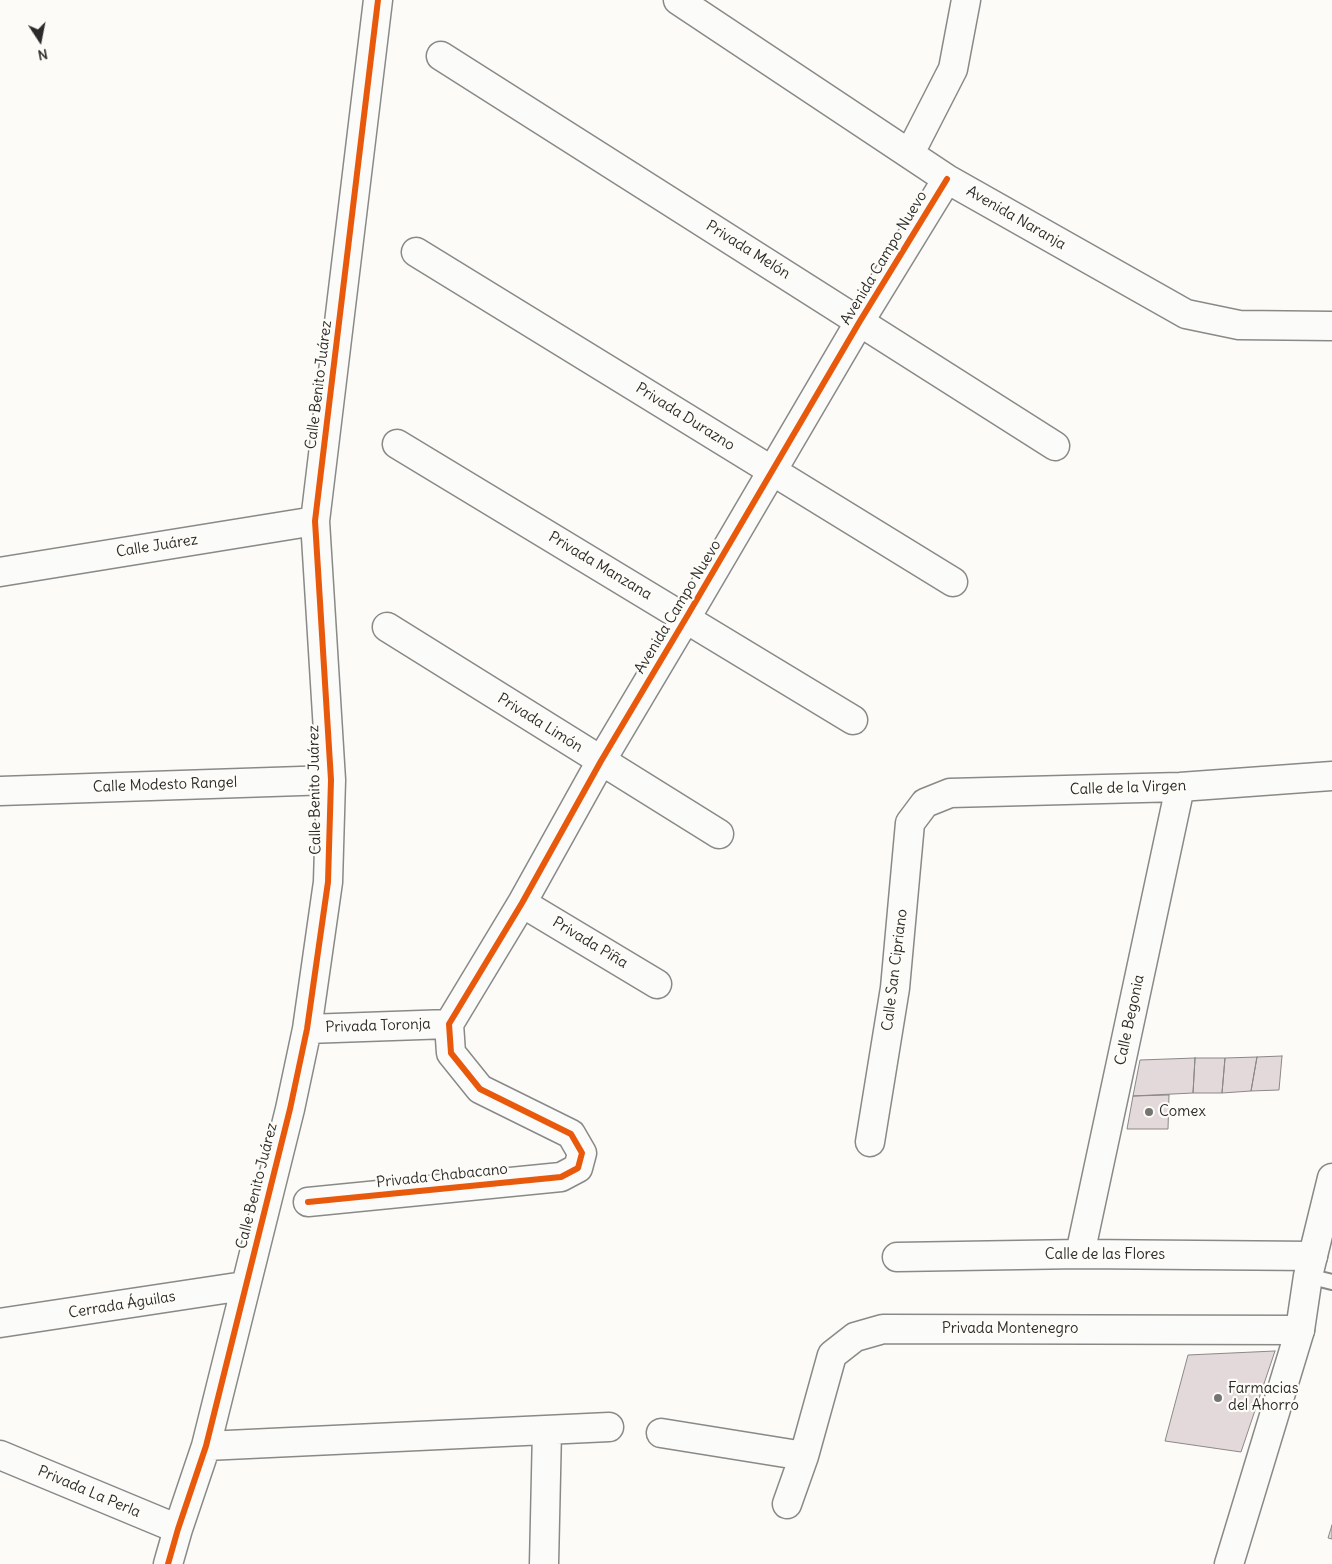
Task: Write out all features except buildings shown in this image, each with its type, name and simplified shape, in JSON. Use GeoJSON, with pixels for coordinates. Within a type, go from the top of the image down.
{"type":"FeatureCollection","features":[{"type":"Feature","properties":{"kind":"street","name":"Avenida Naranja"},"geometry":{"type":"LineString","coordinates":[[678,0],[947,179],[1186,314],[1239,325],[1332,326]]}},
{"type":"Feature","properties":{"kind":"street"},"geometry":{"type":"LineString","coordinates":[[910,153],[953,69],[966,0]]}},
{"type":"Feature","properties":{"kind":"street","name":"Calle Benito Juárez"},"geometry":{"type":"LineString","coordinates":[[168,1564],[206,1446],[244,1286],[290,1108],[306,1029],[328,882],[331,780],[314,521],[374,1]]}},
{"type":"Feature","properties":{"kind":"street","name":"Privada Melón"},"geometry":{"type":"LineString","coordinates":[[441,56],[1055,446]]}},
{"type":"Feature","properties":{"kind":"street","name":"Avenida Campo Nuevo"},"geometry":{"type":"LineString","coordinates":[[449,1024],[522,903],[601,761],[860,321],[947,179]]}},
{"type":"Feature","properties":{"kind":"street","name":"Privada Durazno"},"geometry":{"type":"LineString","coordinates":[[416,252],[954,582]]}},
{"type":"Feature","properties":{"kind":"street","name":"Privada Manzana"},"geometry":{"type":"LineString","coordinates":[[397,444],[853,720]]}},
{"type":"Feature","properties":{"kind":"street","name":"Calle Juárez"},"geometry":{"type":"LineString","coordinates":[[0,572],[314,521]]}},
{"type":"Feature","properties":{"kind":"street","name":"Privada Limón"},"geometry":{"type":"LineString","coordinates":[[387,627],[719,834]]}},
{"type":"Feature","properties":{"kind":"street","name":"Calle de la Virgen"},"geometry":{"type":"LineString","coordinates":[[925,803],[950,793],[1180,787],[1332,776]]}},
{"type":"Feature","properties":{"kind":"street","name":"Calle Modesto Rangel"},"geometry":{"type":"LineString","coordinates":[[0,791],[331,780]]}},
{"type":"Feature","properties":{"kind":"street","name":"Calle Begonia"},"geometry":{"type":"LineString","coordinates":[[1080,1254],[1180,787]]}},
{"type":"Feature","properties":{"kind":"street","name":"Calle San Cipriano"},"geometry":{"type":"LineString","coordinates":[[870,1142],[895,988],[910,822],[925,803]]}},
{"type":"Feature","properties":{"kind":"street","name":"Privada Piña"},"geometry":{"type":"LineString","coordinates":[[522,903],[657,984]]}},
{"type":"Feature","properties":{"kind":"street","name":"Privada Toronja"},"geometry":{"type":"LineString","coordinates":[[306,1029],[449,1024]]}},
{"type":"Feature","properties":{"kind":"street","name":"Privada Chabacano"},"geometry":{"type":"LineString","coordinates":[[308,1202],[560,1177],[578,1168],[582,1154],[570,1134],[480,1088],[451,1054],[449,1024]]}},
{"type":"Feature","properties":{"kind":"street"},"geometry":{"type":"LineString","coordinates":[[1229,1564],[1318,1272],[1332,1178]]}},
{"type":"Feature","properties":{"kind":"street","name":"Calle de las Flores"},"geometry":{"type":"LineString","coordinates":[[897,1257],[1080,1254],[1318,1272]]}},
{"type":"Feature","properties":{"kind":"street","name":"Cerrada Águilas"},"geometry":{"type":"LineString","coordinates":[[0,1323],[244,1286]]}},
{"type":"Feature","properties":{"kind":"street","name":"Privada Montenegro"},"geometry":{"type":"LineString","coordinates":[[787,1504],[804,1456],[832,1355],[855,1337],[883,1329],[1300,1330]]}},
{"type":"Feature","properties":{"kind":"street"},"geometry":{"type":"LineString","coordinates":[[206,1446],[608,1427]]}},
{"type":"Feature","properties":{"kind":"street"},"geometry":{"type":"LineString","coordinates":[[544,1564],[547,1430]]}},
{"type":"Feature","properties":{"kind":"street"},"geometry":{"type":"LineString","coordinates":[[660,1433],[804,1456]]}},
{"type":"Feature","properties":{"kind":"street","name":"Privada La Perla"},"geometry":{"type":"LineString","coordinates":[[0,1455],[178,1529]]}},
{"type":"Feature","properties":{"kind":"cycle path"},"geometry":{"type":"LineString","coordinates":[[168,1564],[206,1446],[290,1109],[307,1029],[328,882],[331,780],[315,521],[378,0]]}},
{"type":"Feature","properties":{"kind":"cycle path"},"geometry":{"type":"LineString","coordinates":[[308,1202],[561,1177],[578,1168],[582,1153],[571,1134],[480,1089],[451,1053],[449,1024],[522,903],[601,761],[860,321],[947,179]]}},
{"type":"Feature","properties":{"kind":"place","name":"Comex"},"geometry":{"type":"Point","coordinates":[1149,1112]}},
{"type":"Feature","properties":{"kind":"place","name":"Farmacias del Ahorro"},"geometry":{"type":"Point","coordinates":[1218,1398]}}]}
